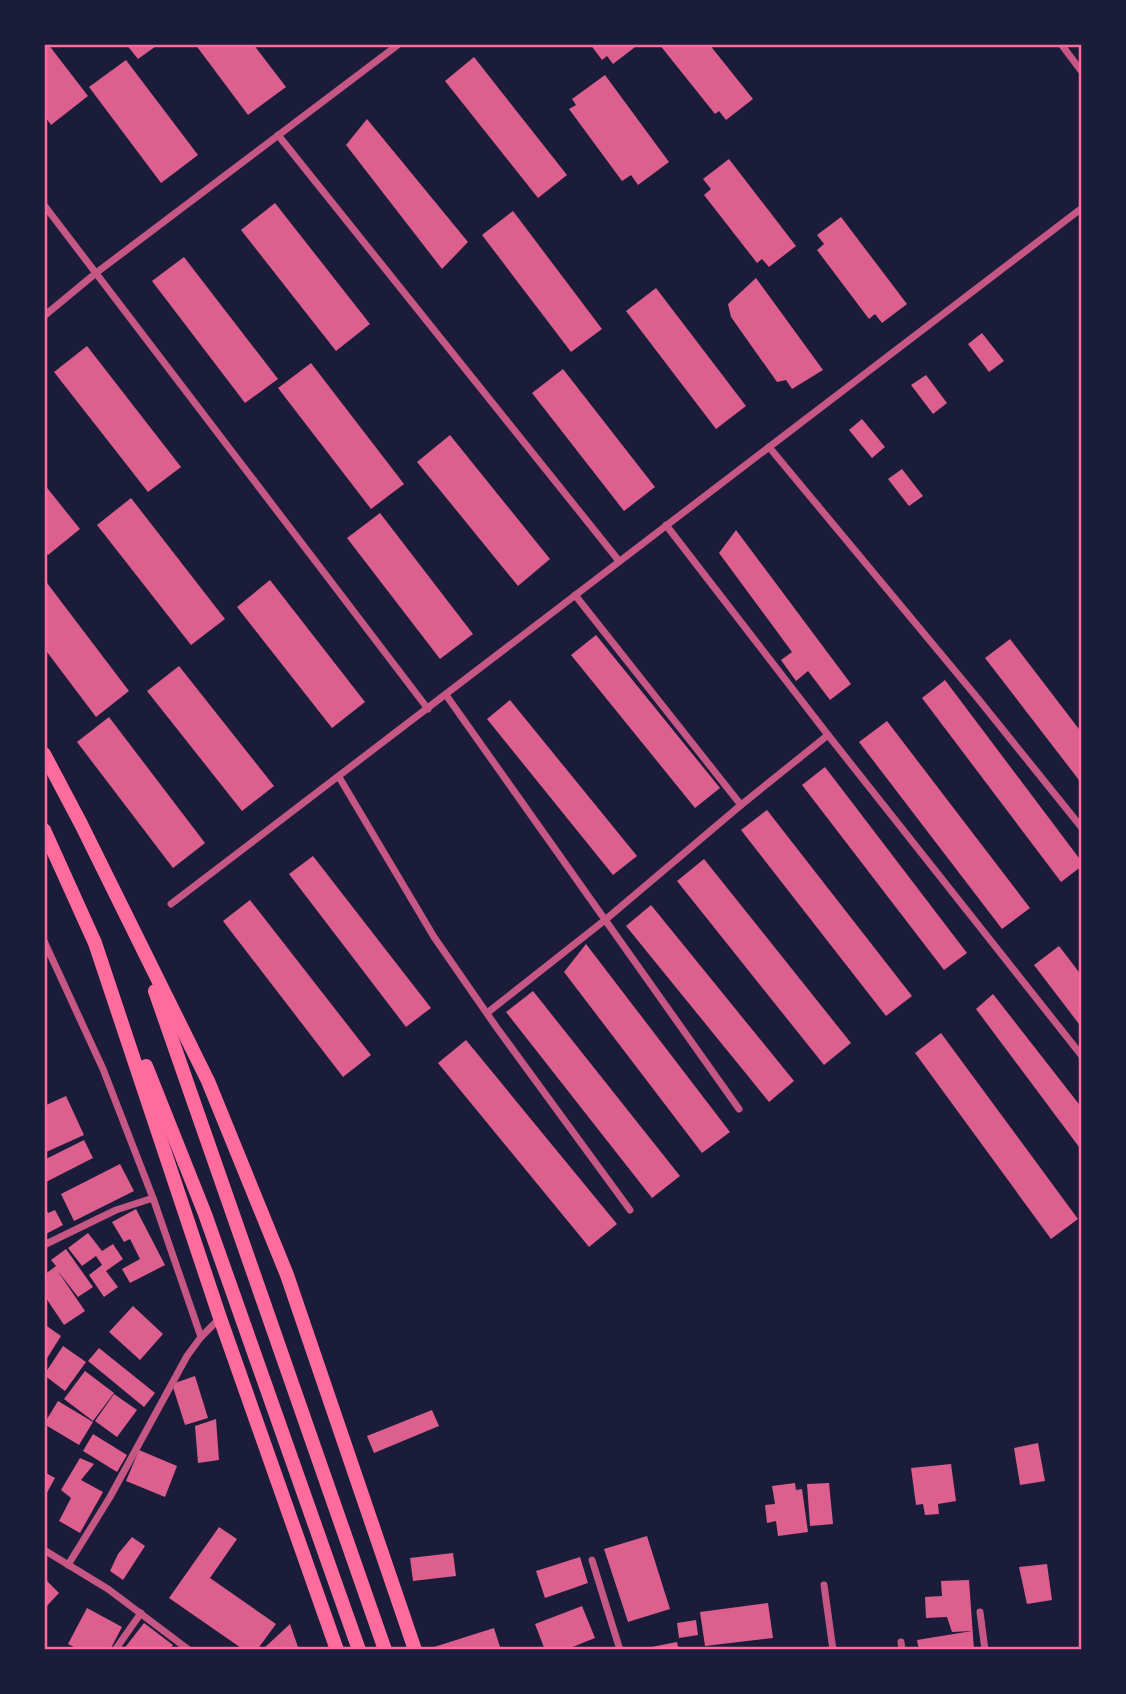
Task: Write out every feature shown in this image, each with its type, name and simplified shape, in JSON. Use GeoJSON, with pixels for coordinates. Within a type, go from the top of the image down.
{"type":"FeatureCollection","features":[{"type":"Feature","properties":{"kind":"main road"},"geometry":{"type":"LineString","coordinates":[[44,754],[208,1081],[287,1275],[415,1650]]}},
{"type":"Feature","properties":{"kind":"main road"},"geometry":{"type":"LineString","coordinates":[[44,830],[95,943],[205,1214],[359,1650]]}},
{"type":"Feature","properties":{"kind":"main road"},"geometry":{"type":"LineString","coordinates":[[135,935],[385,1650]]}},
{"type":"Feature","properties":{"kind":"main road"},"geometry":{"type":"LineString","coordinates":[[95,943],[220,1318],[337,1650]]}},
{"type":"Feature","properties":{"kind":"street"},"geometry":{"type":"LineString","coordinates":[[44,316],[399,44]]}},
{"type":"Feature","properties":{"kind":"street"},"geometry":{"type":"LineString","coordinates":[[1061,44],[1082,72]]}},
{"type":"Feature","properties":{"kind":"street"},"geometry":{"type":"LineString","coordinates":[[278,135],[620,561]]}},
{"type":"Feature","properties":{"kind":"street"},"geometry":{"type":"LineString","coordinates":[[44,205],[428,709]]}},
{"type":"Feature","properties":{"kind":"street"},"geometry":{"type":"LineString","coordinates":[[171,904],[1082,208]]}},
{"type":"Feature","properties":{"kind":"street"},"geometry":{"type":"LineString","coordinates":[[769,447],[1082,828]]}},
{"type":"Feature","properties":{"kind":"street"},"geometry":{"type":"LineString","coordinates":[[666,525],[1082,1056]]}},
{"type":"Feature","properties":{"kind":"street"},"geometry":{"type":"LineString","coordinates":[[575,595],[741,805]]}},
{"type":"Feature","properties":{"kind":"street"},"geometry":{"type":"LineString","coordinates":[[446,695],[739,1110]]}},
{"type":"Feature","properties":{"kind":"street"},"geometry":{"type":"LineString","coordinates":[[487,1013],[605,920],[828,735]]}},
{"type":"Feature","properties":{"kind":"street"},"geometry":{"type":"LineString","coordinates":[[338,777],[434,937],[630,1210]]}},
{"type":"Feature","properties":{"kind":"street"},"geometry":{"type":"LineString","coordinates":[[44,942],[103,1069],[153,1198],[201,1337]]}},
{"type":"Feature","properties":{"kind":"street"},"geometry":{"type":"LineString","coordinates":[[44,1245],[116,1210],[153,1198]]}},
{"type":"Feature","properties":{"kind":"street"},"geometry":{"type":"LineString","coordinates":[[68,1565],[110,1497],[170,1383],[201,1337],[220,1318]]}},
{"type":"Feature","properties":{"kind":"street"},"geometry":{"type":"LineString","coordinates":[[44,1550],[141,1613],[189,1650]]}},
{"type":"Feature","properties":{"kind":"street"},"geometry":{"type":"LineString","coordinates":[[592,1560],[620,1650]]}},
{"type":"Feature","properties":{"kind":"street"},"geometry":{"type":"LineString","coordinates":[[824,1584],[833,1650]]}},
{"type":"Feature","properties":{"kind":"street"},"geometry":{"type":"LineString","coordinates":[[980,1612],[985,1650]]}},
{"type":"Feature","properties":{"kind":"street"},"geometry":{"type":"LineString","coordinates":[[115,1650],[141,1613]]}},
{"type":"Feature","properties":{"kind":"building"},"geometry":{"type":"Polygon","coordinates":[[[44,44],[48,44],[88,96],[51,125],[44,115],[44,44]]]}},
{"type":"Feature","properties":{"kind":"building"},"geometry":{"type":"Polygon","coordinates":[[[126,44],[159,44],[138,59],[126,44]]]}},
{"type":"Feature","properties":{"kind":"building"},"geometry":{"type":"Polygon","coordinates":[[[195,44],[253,44],[286,87],[248,115],[195,44]]]}},
{"type":"Feature","properties":{"kind":"building"},"geometry":{"type":"Polygon","coordinates":[[[590,44],[639,44],[613,64],[607,56],[602,60],[590,44]]]}},
{"type":"Feature","properties":{"kind":"building"},"geometry":{"type":"Polygon","coordinates":[[[659,44],[709,44],[753,99],[726,120],[719,111],[715,114],[659,44]]]}},
{"type":"Feature","properties":{"kind":"building"},"geometry":{"type":"Polygon","coordinates":[[[474,57],[567,175],[538,198],[445,81],[474,57]]]}},
{"type":"Feature","properties":{"kind":"building"},"geometry":{"type":"Polygon","coordinates":[[[126,60],[198,155],[161,183],[89,87],[126,60]]]}},
{"type":"Feature","properties":{"kind":"building"},"geometry":{"type":"Polygon","coordinates":[[[605,75],[669,162],[638,185],[631,175],[622,181],[569,109],[576,105],[572,99],[605,75]]]}},
{"type":"Feature","properties":{"kind":"building"},"geometry":{"type":"Polygon","coordinates":[[[367,119],[468,242],[442,269],[346,145],[367,119]]]}},
{"type":"Feature","properties":{"kind":"building"},"geometry":{"type":"Polygon","coordinates":[[[729,159],[796,246],[769,267],[762,259],[757,263],[704,195],[711,189],[703,179],[729,159]]]}},
{"type":"Feature","properties":{"kind":"building"},"geometry":{"type":"Polygon","coordinates":[[[275,203],[370,324],[336,351],[241,230],[275,203]]]}},
{"type":"Feature","properties":{"kind":"building"},"geometry":{"type":"Polygon","coordinates":[[[513,211],[602,329],[571,352],[482,235],[513,211]]]}},
{"type":"Feature","properties":{"kind":"building"},"geometry":{"type":"Polygon","coordinates":[[[841,217],[907,304],[882,323],[875,314],[869,319],[817,250],[824,244],[817,235],[841,217]]]}},
{"type":"Feature","properties":{"kind":"building"},"geometry":{"type":"Polygon","coordinates":[[[184,257],[278,379],[245,403],[152,281],[184,257]]]}},
{"type":"Feature","properties":{"kind":"building"},"geometry":{"type":"Polygon","coordinates":[[[756,278],[823,370],[792,389],[786,380],[777,382],[731,317],[728,304],[756,278]]]}},
{"type":"Feature","properties":{"kind":"building"},"geometry":{"type":"Polygon","coordinates":[[[656,288],[746,406],[716,429],[626,311],[656,288]]]}},
{"type":"Feature","properties":{"kind":"building"},"geometry":{"type":"Polygon","coordinates":[[[982,333],[1004,361],[989,372],[968,344],[982,333]]]}},
{"type":"Feature","properties":{"kind":"building"},"geometry":{"type":"Polygon","coordinates":[[[87,346],[181,467],[148,492],[54,372],[87,346]]]}},
{"type":"Feature","properties":{"kind":"building"},"geometry":{"type":"Polygon","coordinates":[[[311,363],[404,484],[371,509],[278,388],[311,363]]]}},
{"type":"Feature","properties":{"kind":"building"},"geometry":{"type":"Polygon","coordinates":[[[563,369],[655,487],[624,511],[532,393],[563,369]]]}},
{"type":"Feature","properties":{"kind":"building"},"geometry":{"type":"Polygon","coordinates":[[[926,375],[947,403],[933,414],[911,385],[926,375]]]}},
{"type":"Feature","properties":{"kind":"building"},"geometry":{"type":"Polygon","coordinates":[[[862,419],[885,447],[872,458],[849,430],[862,419]]]}},
{"type":"Feature","properties":{"kind":"building"},"geometry":{"type":"Polygon","coordinates":[[[450,435],[550,559],[518,586],[417,462],[450,435]]]}},
{"type":"Feature","properties":{"kind":"building"},"geometry":{"type":"Polygon","coordinates":[[[902,469],[923,496],[909,506],[888,479],[902,469]]]}},
{"type":"Feature","properties":{"kind":"building"},"geometry":{"type":"Polygon","coordinates":[[[44,484],[80,529],[48,555],[44,550],[44,484]]]}},
{"type":"Feature","properties":{"kind":"building"},"geometry":{"type":"Polygon","coordinates":[[[131,498],[225,619],[191,645],[97,525],[131,498]]]}},
{"type":"Feature","properties":{"kind":"building"},"geometry":{"type":"Polygon","coordinates":[[[380,513],[473,634],[440,659],[347,538],[380,513]]]}},
{"type":"Feature","properties":{"kind":"building"},"geometry":{"type":"Polygon","coordinates":[[[736,530],[851,684],[830,700],[808,671],[796,681],[781,660],[792,652],[719,553],[736,530]]]}},
{"type":"Feature","properties":{"kind":"building"},"geometry":{"type":"Polygon","coordinates":[[[44,579],[129,691],[96,717],[44,648],[44,579]]]}},
{"type":"Feature","properties":{"kind":"building"},"geometry":{"type":"Polygon","coordinates":[[[270,580],[365,702],[332,728],[237,607],[270,580]]]}},
{"type":"Feature","properties":{"kind":"building"},"geometry":{"type":"Polygon","coordinates":[[[596,635],[720,788],[695,808],[571,655],[596,635]]]}},
{"type":"Feature","properties":{"kind":"building"},"geometry":{"type":"Polygon","coordinates":[[[1010,639],[1082,733],[1082,784],[985,658],[1010,639]]]}},
{"type":"Feature","properties":{"kind":"building"},"geometry":{"type":"Polygon","coordinates":[[[179,666],[274,786],[242,811],[147,691],[179,666]]]}},
{"type":"Feature","properties":{"kind":"building"},"geometry":{"type":"Polygon","coordinates":[[[945,680],[1082,862],[1082,866],[1061,882],[922,698],[945,680]]]}},
{"type":"Feature","properties":{"kind":"building"},"geometry":{"type":"Polygon","coordinates":[[[510,700],[637,856],[613,875],[487,719],[510,700]]]}},
{"type":"Feature","properties":{"kind":"building"},"geometry":{"type":"Polygon","coordinates":[[[109,717],[205,843],[173,868],[77,742],[109,717]]]}},
{"type":"Feature","properties":{"kind":"building"},"geometry":{"type":"Polygon","coordinates":[[[887,721],[1030,908],[1002,929],[859,742],[887,721]]]}},
{"type":"Feature","properties":{"kind":"building"},"geometry":{"type":"Polygon","coordinates":[[[825,767],[967,953],[944,970],[802,785],[825,767]]]}},
{"type":"Feature","properties":{"kind":"building"},"geometry":{"type":"Polygon","coordinates":[[[767,810],[912,996],[886,1016],[741,830],[767,810]]]}},
{"type":"Feature","properties":{"kind":"building"},"geometry":{"type":"Polygon","coordinates":[[[313,856],[431,1008],[406,1027],[289,874],[313,856]]]}},
{"type":"Feature","properties":{"kind":"building"},"geometry":{"type":"Polygon","coordinates":[[[704,859],[851,1043],[824,1065],[677,881],[704,859]]]}},
{"type":"Feature","properties":{"kind":"building"},"geometry":{"type":"Polygon","coordinates":[[[250,900],[371,1055],[343,1077],[223,921],[250,900]]]}},
{"type":"Feature","properties":{"kind":"building"},"geometry":{"type":"Polygon","coordinates":[[[651,905],[794,1081],[769,1102],[626,926],[651,905]]]}},
{"type":"Feature","properties":{"kind":"building"},"geometry":{"type":"Polygon","coordinates":[[[586,944],[730,1132],[702,1153],[564,972],[586,944]]]}},
{"type":"Feature","properties":{"kind":"building"},"geometry":{"type":"Polygon","coordinates":[[[1059,946],[1082,976],[1082,1028],[1034,965],[1059,946]]]}},
{"type":"Feature","properties":{"kind":"building"},"geometry":{"type":"Polygon","coordinates":[[[533,991],[680,1176],[652,1198],[506,1012],[533,991]]]}},
{"type":"Feature","properties":{"kind":"building"},"geometry":{"type":"Polygon","coordinates":[[[993,994],[1082,1108],[1082,1151],[976,1009],[993,994]]]}},
{"type":"Feature","properties":{"kind":"building"},"geometry":{"type":"Polygon","coordinates":[[[941,1033],[1078,1219],[1051,1239],[915,1053],[941,1033]]]}},
{"type":"Feature","properties":{"kind":"building"},"geometry":{"type":"Polygon","coordinates":[[[466,1040],[617,1224],[589,1247],[438,1063],[466,1040]]]}},
{"type":"Feature","properties":{"kind":"building"},"geometry":{"type":"Polygon","coordinates":[[[66,1096],[84,1135],[44,1153],[44,1106],[66,1096]]]}},
{"type":"Feature","properties":{"kind":"building"},"geometry":{"type":"Polygon","coordinates":[[[84,1140],[93,1158],[46,1182],[44,1160],[84,1140]]]}},
{"type":"Feature","properties":{"kind":"building"},"geometry":{"type":"Polygon","coordinates":[[[120,1164],[134,1191],[74,1221],[61,1194],[120,1164]]]}},
{"type":"Feature","properties":{"kind":"building"},"geometry":{"type":"Polygon","coordinates":[[[44,1206],[48,1213],[55,1210],[63,1225],[44,1235],[44,1206]]]}},
{"type":"Feature","properties":{"kind":"building"},"geometry":{"type":"Polygon","coordinates":[[[136,1209],[165,1265],[130,1283],[122,1269],[140,1259],[130,1239],[124,1242],[112,1222],[136,1209]]]}},
{"type":"Feature","properties":{"kind":"building"},"geometry":{"type":"Polygon","coordinates":[[[88,1233],[102,1251],[113,1244],[123,1259],[106,1271],[118,1287],[104,1297],[89,1275],[102,1265],[96,1256],[82,1266],[68,1248],[88,1233]]]}},
{"type":"Feature","properties":{"kind":"building"},"geometry":{"type":"Polygon","coordinates":[[[66,1249],[93,1287],[78,1297],[57,1270],[85,1311],[64,1325],[44,1295],[44,1275],[56,1266],[51,1260],[66,1249]]]}},
{"type":"Feature","properties":{"kind":"building"},"geometry":{"type":"Polygon","coordinates":[[[133,1306],[163,1334],[140,1360],[109,1332],[133,1306]]]}},
{"type":"Feature","properties":{"kind":"building"},"geometry":{"type":"Polygon","coordinates":[[[44,1324],[61,1336],[44,1363],[44,1324]]]}},
{"type":"Feature","properties":{"kind":"building"},"geometry":{"type":"Polygon","coordinates":[[[63,1346],[86,1362],[65,1391],[44,1375],[63,1346]]]}},
{"type":"Feature","properties":{"kind":"building"},"geometry":{"type":"Polygon","coordinates":[[[99,1348],[155,1393],[144,1407],[88,1361],[99,1348]]]}},
{"type":"Feature","properties":{"kind":"building"},"geometry":{"type":"Polygon","coordinates":[[[85,1371],[114,1393],[93,1421],[64,1399],[85,1371]]]}},
{"type":"Feature","properties":{"kind":"building"},"geometry":{"type":"Polygon","coordinates":[[[195,1376],[208,1418],[185,1425],[172,1384],[195,1376]]]}},
{"type":"Feature","properties":{"kind":"building"},"geometry":{"type":"Polygon","coordinates":[[[114,1394],[137,1410],[117,1437],[95,1421],[114,1394]]]}},
{"type":"Feature","properties":{"kind":"building"},"geometry":{"type":"Polygon","coordinates":[[[58,1401],[93,1422],[79,1445],[44,1424],[58,1401]]]}},
{"type":"Feature","properties":{"kind":"building"},"geometry":{"type":"Polygon","coordinates":[[[432,1410],[439,1426],[374,1453],[367,1436],[432,1410]]]}},
{"type":"Feature","properties":{"kind":"building"},"geometry":{"type":"Polygon","coordinates":[[[216,1419],[219,1460],[198,1463],[195,1426],[216,1419]]]}},
{"type":"Feature","properties":{"kind":"building"},"geometry":{"type":"Polygon","coordinates":[[[93,1434],[127,1455],[117,1472],[83,1451],[93,1434]]]}},
{"type":"Feature","properties":{"kind":"building"},"geometry":{"type":"Polygon","coordinates":[[[1038,1443],[1045,1481],[1020,1485],[1014,1448],[1038,1443]]]}},
{"type":"Feature","properties":{"kind":"building"},"geometry":{"type":"Polygon","coordinates":[[[139,1450],[177,1466],[165,1497],[126,1481],[139,1450]]]}},
{"type":"Feature","properties":{"kind":"building"},"geometry":{"type":"Polygon","coordinates":[[[80,1458],[94,1464],[81,1480],[103,1492],[80,1533],[59,1521],[71,1498],[61,1490],[80,1458]]]}},
{"type":"Feature","properties":{"kind":"building"},"geometry":{"type":"Polygon","coordinates":[[[951,1464],[956,1501],[938,1504],[939,1514],[925,1515],[923,1504],[916,1505],[911,1468],[951,1464]]]}},
{"type":"Feature","properties":{"kind":"building"},"geometry":{"type":"Polygon","coordinates":[[[44,1472],[55,1478],[44,1498],[44,1472]]]}},
{"type":"Feature","properties":{"kind":"building"},"geometry":{"type":"Polygon","coordinates":[[[795,1483],[796,1490],[802,1489],[808,1532],[778,1536],[776,1521],[767,1523],[765,1505],[775,1504],[772,1486],[795,1483]]]}},
{"type":"Feature","properties":{"kind":"building"},"geometry":{"type":"Polygon","coordinates":[[[829,1483],[833,1524],[810,1526],[807,1484],[829,1483]]]}},
{"type":"Feature","properties":{"kind":"building"},"geometry":{"type":"Polygon","coordinates":[[[219,1527],[237,1539],[210,1578],[276,1624],[257,1650],[244,1650],[169,1598],[219,1527]]]}},
{"type":"Feature","properties":{"kind":"building"},"geometry":{"type":"Polygon","coordinates":[[[647,1536],[670,1609],[628,1622],[604,1549],[647,1536]]]}},
{"type":"Feature","properties":{"kind":"building"},"geometry":{"type":"Polygon","coordinates":[[[132,1537],[145,1546],[123,1580],[110,1571],[118,1554],[132,1537]]]}},
{"type":"Feature","properties":{"kind":"building"},"geometry":{"type":"Polygon","coordinates":[[[453,1553],[456,1576],[413,1581],[410,1558],[453,1553]]]}},
{"type":"Feature","properties":{"kind":"building"},"geometry":{"type":"Polygon","coordinates":[[[580,1557],[588,1583],[545,1598],[536,1571],[580,1557]]]}},
{"type":"Feature","properties":{"kind":"building"},"geometry":{"type":"Polygon","coordinates":[[[1047,1564],[1052,1600],[1027,1604],[1019,1567],[1047,1564]]]}},
{"type":"Feature","properties":{"kind":"building"},"geometry":{"type":"Polygon","coordinates":[[[44,1578],[59,1593],[44,1609],[44,1578]]]}},
{"type":"Feature","properties":{"kind":"building"},"geometry":{"type":"Polygon","coordinates":[[[969,1580],[974,1650],[919,1650],[917,1640],[972,1631],[952,1632],[947,1617],[926,1618],[925,1597],[942,1596],[941,1581],[969,1580]]]}},
{"type":"Feature","properties":{"kind":"building"},"geometry":{"type":"Polygon","coordinates":[[[768,1603],[773,1638],[705,1646],[700,1612],[768,1603]]]}},
{"type":"Feature","properties":{"kind":"building"},"geometry":{"type":"Polygon","coordinates":[[[582,1606],[595,1638],[565,1650],[545,1650],[535,1624],[582,1606]]]}},
{"type":"Feature","properties":{"kind":"building"},"geometry":{"type":"Polygon","coordinates":[[[87,1608],[122,1627],[110,1650],[80,1650],[68,1644],[87,1608]]]}},
{"type":"Feature","properties":{"kind":"building"},"geometry":{"type":"Polygon","coordinates":[[[696,1620],[698,1635],[679,1638],[677,1623],[696,1620]]]}},
{"type":"Feature","properties":{"kind":"building"},"geometry":{"type":"Polygon","coordinates":[[[144,1623],[173,1645],[169,1650],[123,1650],[144,1623]]]}},
{"type":"Feature","properties":{"kind":"building"},"geometry":{"type":"Polygon","coordinates":[[[290,1624],[299,1650],[262,1650],[290,1624]]]}},
{"type":"Feature","properties":{"kind":"building"},"geometry":{"type":"Polygon","coordinates":[[[494,1628],[501,1650],[435,1650],[434,1647],[494,1628]]]}},
{"type":"Feature","properties":{"kind":"building"},"geometry":{"type":"Polygon","coordinates":[[[677,1642],[679,1650],[641,1650],[641,1649],[677,1642]]]}}]}
